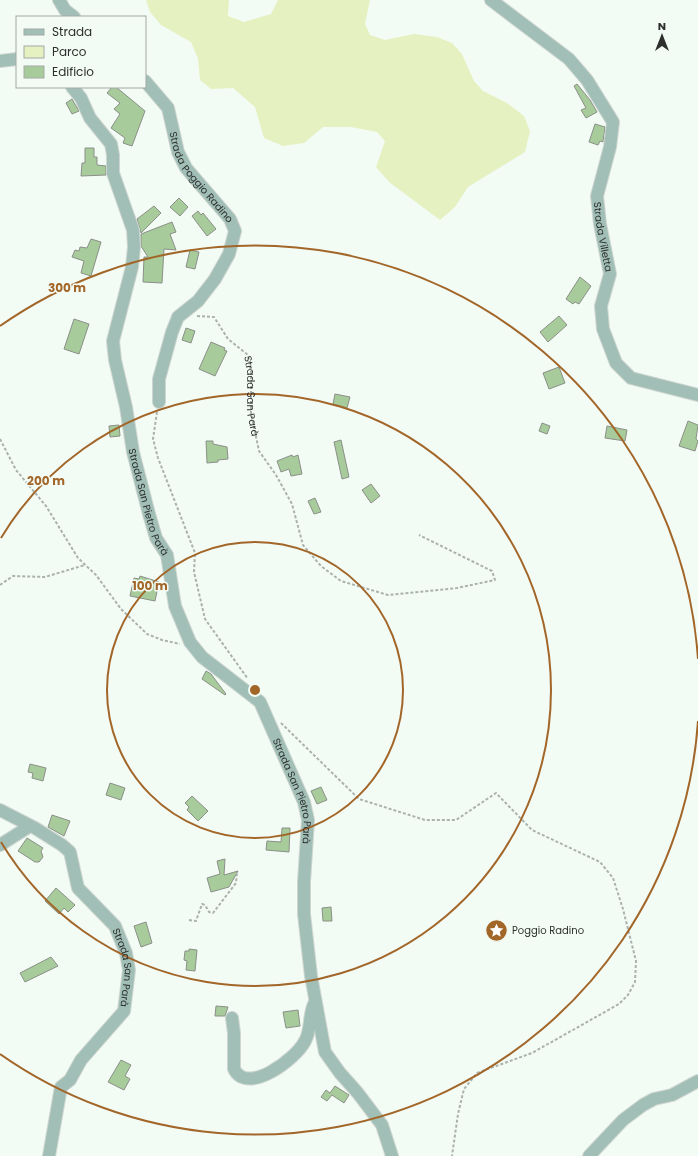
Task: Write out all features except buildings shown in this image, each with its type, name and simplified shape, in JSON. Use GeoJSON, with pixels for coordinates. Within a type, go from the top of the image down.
{"type":"FeatureCollection","features":[{"type":"Feature","properties":{"kind":"street"},"geometry":{"type":"LineString","coordinates":[[59,0],[64,10],[73,16]]}},
{"type":"Feature","properties":{"kind":"street","name":"Strada Villetta"},"geometry":{"type":"LineString","coordinates":[[490,0],[569,59],[587,80],[613,122],[610,147],[597,196],[600,224],[610,274],[601,306],[603,328],[616,363],[631,378],[698,395]]}},
{"type":"Feature","properties":{"kind":"street"},"geometry":{"type":"LineString","coordinates":[[0,61],[16,59]]}},
{"type":"Feature","properties":{"kind":"street","name":"Strada Poggio Radino"},"geometry":{"type":"LineString","coordinates":[[146,82],[168,108],[178,152],[186,168],[230,219],[235,231],[229,254],[215,279],[198,301],[178,317],[172,332],[159,379],[159,402]]}},
{"type":"Feature","properties":{"kind":"street","name":"Strada San Pietro Parà"},"geometry":{"type":"LineString","coordinates":[[73,88],[81,98],[90,118],[110,144],[113,154],[115,179],[133,230],[132,267],[113,341],[115,360],[126,407],[133,452],[148,514],[156,538],[167,556],[175,606],[190,642],[223,674],[260,702],[304,802],[308,820],[304,882],[304,914],[325,1052],[340,1073],[358,1092],[382,1126],[392,1156]]}},
{"type":"Feature","properties":{"kind":"street","name":"Strada San Parà"},"geometry":{"type":"LineString","coordinates":[[0,810],[62,845],[70,852],[78,888],[115,926],[126,954],[130,970],[124,1011],[81,1060],[70,1080],[61,1088],[49,1156]]}},
{"type":"Feature","properties":{"kind":"street"},"geometry":{"type":"LineString","coordinates":[[0,845],[30,826]]}},
{"type":"Feature","properties":{"kind":"street"},"geometry":{"type":"LineString","coordinates":[[232,1018],[234,1033],[234,1069],[236,1074],[244,1078],[253,1078],[279,1068],[297,1053],[305,1042],[309,1032],[311,1011],[316,1000]]}},
{"type":"Feature","properties":{"kind":"street"},"geometry":{"type":"LineString","coordinates":[[589,1156],[623,1120],[643,1105],[654,1099],[672,1095],[698,1081]]}},
{"type":"Feature","properties":{"kind":"path","name":"Strada San Parà"},"geometry":{"type":"LineString","coordinates":[[192,320],[196,316],[214,317],[228,339],[248,355],[251,372],[252,413],[259,451],[276,475],[292,504],[303,545],[320,566],[341,580],[388,595],[457,588],[495,580],[492,571],[419,535]]}},
{"type":"Feature","properties":{"kind":"path"},"geometry":{"type":"LineString","coordinates":[[159,402],[153,439],[171,492],[195,553],[194,572],[205,619],[250,683]]}},
{"type":"Feature","properties":{"kind":"path"},"geometry":{"type":"LineString","coordinates":[[0,439],[16,470],[46,506],[78,558],[96,575],[121,609],[147,634],[198,651]]}},
{"type":"Feature","properties":{"kind":"path"},"geometry":{"type":"LineString","coordinates":[[0,586],[13,576],[45,577],[85,565]]}},
{"type":"Feature","properties":{"kind":"path"},"geometry":{"type":"LineString","coordinates":[[277,718],[359,799],[425,820],[456,820],[496,794],[532,830],[600,862],[613,878],[623,909],[636,961],[635,982],[628,995],[619,1004],[532,1053],[477,1073],[464,1089],[458,1114],[452,1156]]}},
{"type":"Feature","properties":{"kind":"path"},"geometry":{"type":"LineString","coordinates":[[189,920],[196,921],[202,904],[206,905],[209,912],[213,912],[236,883],[237,872]]}},
{"type":"Feature","properties":{"kind":"green space"},"geometry":{"type":"Polygon","coordinates":[[[146,0],[229,0],[228,16],[244,22],[271,14],[278,0],[370,0],[365,24],[370,35],[385,40],[414,34],[437,37],[452,43],[462,54],[474,81],[483,91],[507,103],[524,116],[530,131],[525,152],[468,187],[455,207],[440,220],[389,182],[376,167],[385,141],[377,132],[351,127],[323,127],[304,143],[283,146],[264,138],[255,107],[233,88],[211,89],[200,80],[198,59],[191,42],[161,25],[150,12],[146,0]]]}},
{"type":"Feature","properties":{"kind":"place","name":"Poggio Radino"},"geometry":{"type":"Point","coordinates":[497,930]}}]}
